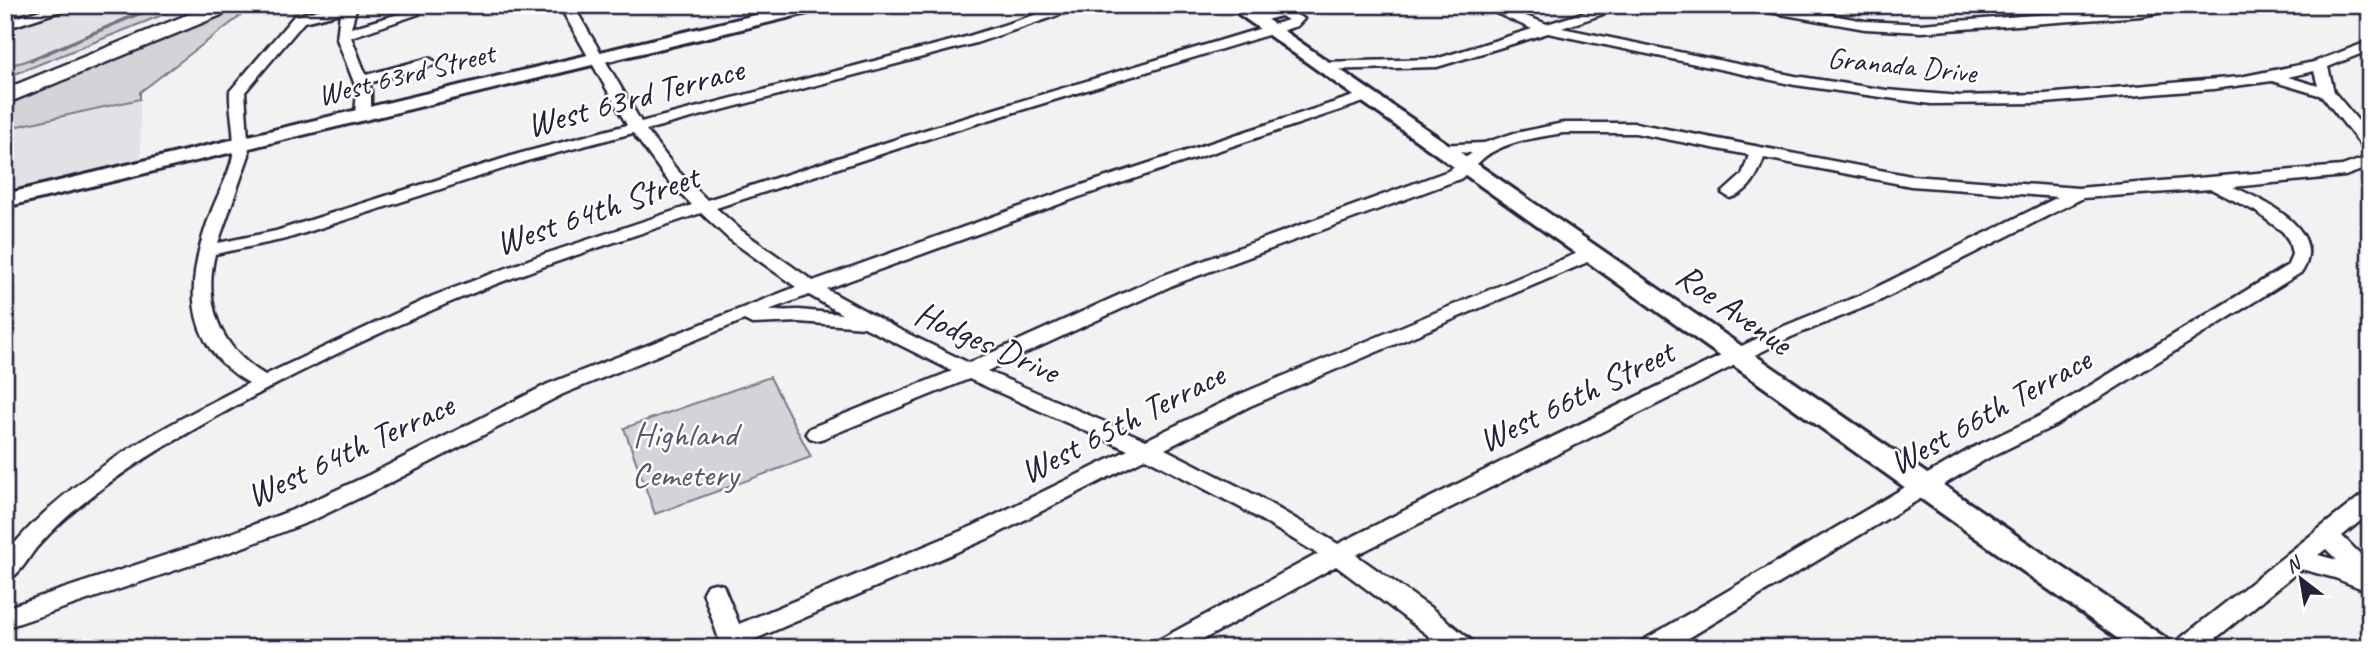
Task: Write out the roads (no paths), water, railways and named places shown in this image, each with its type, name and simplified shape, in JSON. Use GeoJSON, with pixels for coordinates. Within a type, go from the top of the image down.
{"type":"FeatureCollection","features":[{"type":"Feature","properties":{"kind":"highway"},"geometry":{"type":"LineString","coordinates":[[5,83],[199,5]]}},
{"type":"Feature","properties":{"kind":"highway"},"geometry":{"type":"LineString","coordinates":[[5,97],[229,5]]}},
{"type":"Feature","properties":{"kind":"main road","name":"West 63rd Street"},"geometry":{"type":"LineString","coordinates":[[5,201],[820,5]]}},
{"type":"Feature","properties":{"kind":"main road","name":"Roe Avenue"},"geometry":{"type":"LineString","coordinates":[[1234,5],[2157,648]]}},
{"type":"Feature","properties":{"kind":"street"},"geometry":{"type":"LineString","coordinates":[[5,25],[72,5]]}},
{"type":"Feature","properties":{"kind":"street","name":"Hodges Drive"},"geometry":{"type":"LineString","coordinates":[[566,5],[635,127],[674,178],[703,207],[809,288],[867,323],[1145,449],[1226,489],[1337,555],[1462,648]]}},
{"type":"Feature","properties":{"kind":"street","name":"West 63rd Terrace"},"geometry":{"type":"LineString","coordinates":[[206,251],[280,235],[501,163],[960,43],[1081,5]]}},
{"type":"Feature","properties":{"kind":"street","name":"Granada Drive"},"geometry":{"type":"LineString","coordinates":[[1485,5],[1513,19],[1548,29],[1833,86],[1932,99],[2017,101],[2273,78],[2320,66]]}},
{"type":"Feature","properties":{"kind":"street"},"geometry":{"type":"LineString","coordinates":[[1321,66],[1437,62],[1623,5]]}},
{"type":"Feature","properties":{"kind":"street"},"geometry":{"type":"LineString","coordinates":[[1752,5],[1865,25],[1922,28],[2113,14],[2180,5]]}},
{"type":"Feature","properties":{"kind":"street"},"geometry":{"type":"LineString","coordinates":[[266,383],[240,368],[224,352],[210,330],[202,302],[201,279],[206,251],[241,156],[238,91],[299,19],[349,6],[344,35],[348,54],[366,97],[363,115]]}},
{"type":"Feature","properties":{"kind":"street"},"geometry":{"type":"LineString","coordinates":[[344,35],[412,14]]}},
{"type":"Feature","properties":{"kind":"street","name":"West 64th Street"},"geometry":{"type":"LineString","coordinates":[[5,572],[34,536],[69,503],[168,434],[337,346],[440,300],[556,256],[1262,24]]}},
{"type":"Feature","properties":{"kind":"street"},"geometry":{"type":"LineString","coordinates":[[2370,45],[2320,66],[2327,93],[2370,146]]}},
{"type":"Feature","properties":{"kind":"street"},"geometry":{"type":"LineString","coordinates":[[361,81],[429,62]]}},
{"type":"Feature","properties":{"kind":"street"},"geometry":{"type":"LineString","coordinates":[[1342,80],[1350,71],[1365,66]]}},
{"type":"Feature","properties":{"kind":"street"},"geometry":{"type":"LineString","coordinates":[[2273,78],[2327,93]]}},
{"type":"Feature","properties":{"kind":"street","name":"West 64th Terrace"},"geometry":{"type":"LineString","coordinates":[[5,618],[303,515],[367,486],[483,423],[560,387],[809,288],[1109,179],[1365,97]]}},
{"type":"Feature","properties":{"kind":"street"},"geometry":{"type":"LineString","coordinates":[[1440,148],[1486,148],[1546,131],[1598,127],[1666,133],[1898,179],[1994,189],[2079,193]]}},
{"type":"Feature","properties":{"kind":"street"},"geometry":{"type":"LineString","coordinates":[[817,433],[968,371],[1166,281],[1454,175],[1467,167],[1486,148]]}},
{"type":"Feature","properties":{"kind":"street"},"geometry":{"type":"LineString","coordinates":[[1730,193],[1749,177],[1758,152]]}},
{"type":"Feature","properties":{"kind":"street","name":"West 66th Street"},"geometry":{"type":"LineString","coordinates":[[1166,648],[1337,555],[1517,463],[1784,333],[1870,298],[2079,193],[2345,171],[2370,162]]}},
{"type":"Feature","properties":{"kind":"street"},"geometry":{"type":"LineString","coordinates":[[2345,171],[2370,173]]}},
{"type":"Feature","properties":{"kind":"street","name":"West 66th Terrace"},"geometry":{"type":"LineString","coordinates":[[1651,648],[1980,453],[2049,421],[2296,268],[2301,261],[2297,238],[2255,198],[2249,181]]}},
{"type":"Feature","properties":{"kind":"street","name":"West 66th Terrace"},"geometry":{"type":"LineString","coordinates":[[2210,184],[2245,197],[2266,209]]}},
{"type":"Feature","properties":{"kind":"street"},"geometry":{"type":"LineString","coordinates":[[1994,189],[2019,203],[2025,212],[2024,220]]}},
{"type":"Feature","properties":{"kind":"street","name":"West 65th Terrace"},"geometry":{"type":"LineString","coordinates":[[715,592],[734,643],[981,532],[1145,449],[1340,357],[1591,254]]}},
{"type":"Feature","properties":{"kind":"street","name":"West 64th Terrace"},"geometry":{"type":"LineString","coordinates":[[716,324],[768,315],[833,318],[867,323]]}},
{"type":"Feature","properties":{"kind":"street"},"geometry":{"type":"LineString","coordinates":[[2186,648],[2370,501]]}},
{"type":"Feature","properties":{"kind":"street"},"geometry":{"type":"LineString","coordinates":[[2327,536],[2370,581]]}},
{"type":"Feature","properties":{"kind":"street"},"geometry":{"type":"LineString","coordinates":[[2297,559],[2341,570],[2370,581]]}},
{"type":"Feature","properties":{"kind":"waterway"},"geometry":{"type":"LineString","coordinates":[[31,60],[158,5]]}},
{"type":"Feature","properties":{"kind":"park label","name":"Highland Cemetery"},"geometry":{"type":"Point","coordinates":[685,454]}}]}
